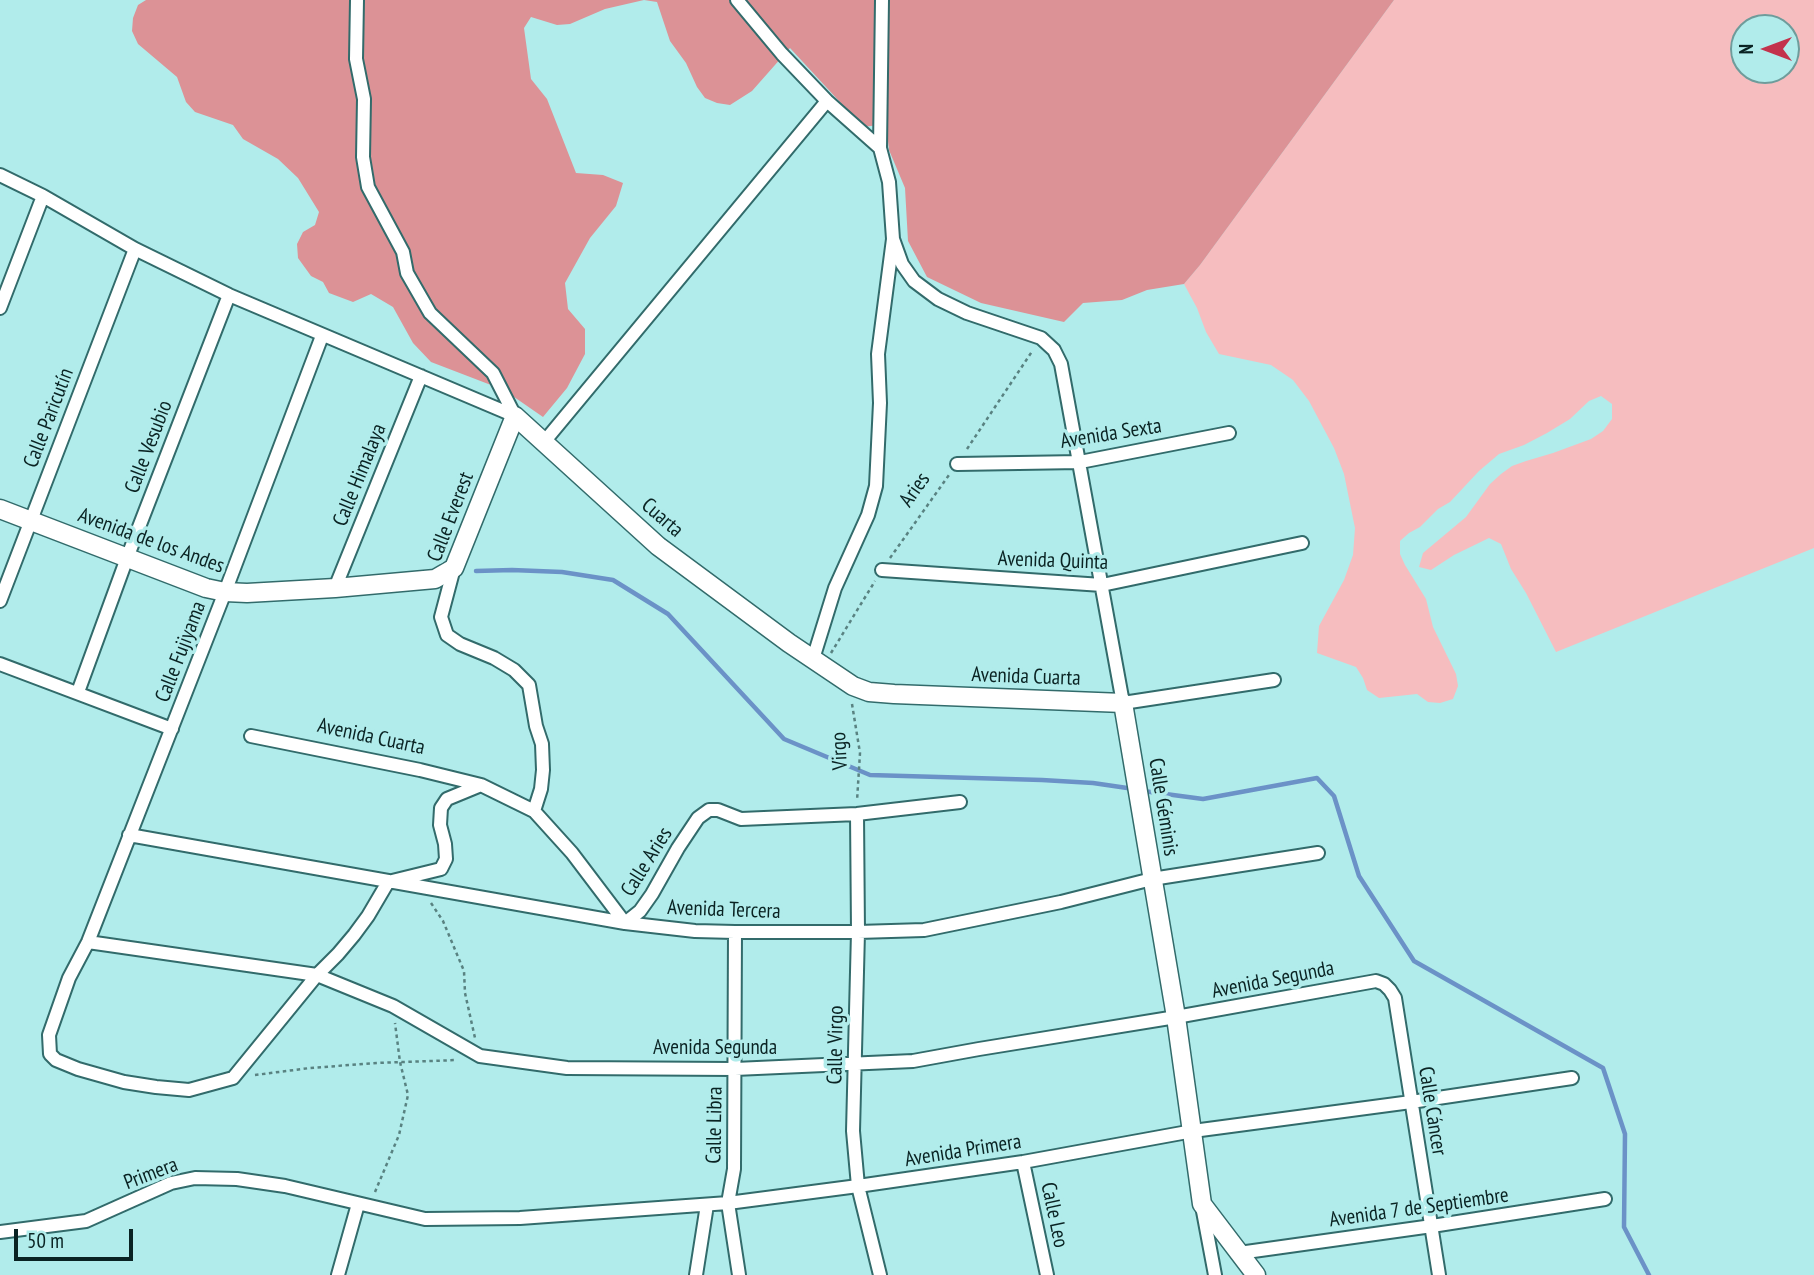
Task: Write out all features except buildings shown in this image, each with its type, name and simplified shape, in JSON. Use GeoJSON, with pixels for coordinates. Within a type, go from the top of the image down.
{"type":"FeatureCollection","features":[{"type":"Feature","properties":{"kind":"street"},"geometry":{"type":"LineString","coordinates":[[358,0],[356,59],[364,99],[363,157],[368,187],[403,252],[407,273],[430,313],[493,373],[515,416]]}},
{"type":"Feature","properties":{"kind":"street"},"geometry":{"type":"LineString","coordinates":[[737,0],[782,54],[827,101],[880,148]]}},
{"type":"Feature","properties":{"kind":"street"},"geometry":{"type":"LineString","coordinates":[[818,663],[835,588],[868,515],[876,486],[880,403],[878,354],[893,239],[889,182],[880,148],[882,0]]}},
{"type":"Feature","properties":{"kind":"street"},"geometry":{"type":"LineString","coordinates":[[544,442],[827,101]]}},
{"type":"Feature","properties":{"kind":"street"},"geometry":{"type":"LineString","coordinates":[[0,175],[43,196],[135,249],[229,295],[515,416]]}},
{"type":"Feature","properties":{"kind":"street"},"geometry":{"type":"LineString","coordinates":[[0,309],[43,196]]}},
{"type":"Feature","properties":{"kind":"street"},"geometry":{"type":"LineString","coordinates":[[893,239],[902,264],[914,281],[938,299],[1041,338]]}},
{"type":"Feature","properties":{"kind":"street","name":"Calle Paricutín"},"geometry":{"type":"LineString","coordinates":[[0,601],[135,249]]}},
{"type":"Feature","properties":{"kind":"street","name":"Calle Vesubio"},"geometry":{"type":"LineString","coordinates":[[78,692],[229,295]]}},
{"type":"Feature","properties":{"kind":"street","name":"Calle Fujiyama"},"geometry":{"type":"LineString","coordinates":[[88,942],[322,336]]}},
{"type":"Feature","properties":{"kind":"street","name":"Calle Géminis"},"geometry":{"type":"LineString","coordinates":[[1041,338],[1054,351],[1061,364],[1080,462],[1176,1017],[1202,1204]]}},
{"type":"Feature","properties":{"kind":"street","name":"Calle Himalaya"},"geometry":{"type":"LineString","coordinates":[[335,588],[421,376]]}},
{"type":"Feature","properties":{"kind":"street","name":"Cuarta"},"geometry":{"type":"LineString","coordinates":[[515,416],[658,546],[789,643]]}},
{"type":"Feature","properties":{"kind":"street","name":"Calle Everest"},"geometry":{"type":"LineString","coordinates":[[515,416],[454,568],[442,617],[447,635],[514,670],[529,685],[542,744],[541,789],[534,811]]}},
{"type":"Feature","properties":{"kind":"street","name":"Avenida Sexta"},"geometry":{"type":"LineString","coordinates":[[957,464],[1080,462],[1229,433]]}},
{"type":"Feature","properties":{"kind":"street","name":"Avenida de los Andes"},"geometry":{"type":"LineString","coordinates":[[0,509],[205,588],[225,592],[335,588],[435,579],[454,568]]}},
{"type":"Feature","properties":{"kind":"street","name":"Avenida Quinta"},"geometry":{"type":"LineString","coordinates":[[882,570],[1102,585],[1302,543]]}},
{"type":"Feature","properties":{"kind":"street","name":"Avenida Cuarta"},"geometry":{"type":"LineString","coordinates":[[789,643],[853,687],[869,692],[894,694],[1123,703],[1274,680]]}},
{"type":"Feature","properties":{"kind":"street"},"geometry":{"type":"LineString","coordinates":[[0,664],[172,729]]}},
{"type":"Feature","properties":{"kind":"street","name":"Avenida Cuarta"},"geometry":{"type":"LineString","coordinates":[[251,736],[481,785],[534,811]]}},
{"type":"Feature","properties":{"kind":"street"},"geometry":{"type":"LineString","coordinates":[[88,942],[69,978],[49,1035],[49,1050],[53,1058],[97,1075],[156,1087],[190,1090],[233,1078],[317,975],[354,935],[388,882],[442,869],[446,859],[440,825],[441,808],[447,799],[481,785]]}},
{"type":"Feature","properties":{"kind":"street"},"geometry":{"type":"LineString","coordinates":[[857,814],[960,802]]}},
{"type":"Feature","properties":{"kind":"street","name":"Calle Aries"},"geometry":{"type":"LineString","coordinates":[[625,923],[652,894],[698,818],[709,810],[718,810],[741,819],[857,814]]}},
{"type":"Feature","properties":{"kind":"street"},"geometry":{"type":"LineString","coordinates":[[534,811],[572,853],[625,923]]}},
{"type":"Feature","properties":{"kind":"street","name":"Calle Virgo"},"geometry":{"type":"LineString","coordinates":[[857,814],[858,932],[853,1131],[858,1186],[880,1275]]}},
{"type":"Feature","properties":{"kind":"street","name":"Avenida Tercera"},"geometry":{"type":"LineString","coordinates":[[129,835],[625,923],[695,931],[735,932],[924,930],[1061,902],[1152,879],[1318,853]]}},
{"type":"Feature","properties":{"kind":"street","name":"Calle Libra"},"geometry":{"type":"LineString","coordinates":[[735,932],[734,1169],[728,1203],[739,1275]]}},
{"type":"Feature","properties":{"kind":"street","name":"Avenida Segunda"},"geometry":{"type":"LineString","coordinates":[[88,942],[317,975],[393,1006],[480,1056],[567,1068],[735,1069],[912,1061],[1357,984]]}},
{"type":"Feature","properties":{"kind":"street","name":"Calle Cáncer"},"geometry":{"type":"LineString","coordinates":[[1357,984],[1376,981],[1384,984],[1395,999],[1439,1275]]}},
{"type":"Feature","properties":{"kind":"street","name":"Avenida Primera"},"geometry":{"type":"LineString","coordinates":[[358,1204],[425,1219],[520,1218],[728,1203],[1023,1162],[1193,1131],[1572,1078]]}},
{"type":"Feature","properties":{"kind":"street","name":"Calle Leo"},"geometry":{"type":"LineString","coordinates":[[1023,1162],[1047,1275]]}},
{"type":"Feature","properties":{"kind":"street","name":"Primera"},"geometry":{"type":"LineString","coordinates":[[0,1232],[86,1221],[171,1183],[195,1178],[237,1179],[285,1186],[358,1204]]}},
{"type":"Feature","properties":{"kind":"street","name":"Avenida 7 de Septiembre"},"geometry":{"type":"LineString","coordinates":[[1239,1253],[1605,1199]]}},
{"type":"Feature","properties":{"kind":"street"},"geometry":{"type":"LineString","coordinates":[[338,1275],[358,1204]]}},
{"type":"Feature","properties":{"kind":"street"},"geometry":{"type":"LineString","coordinates":[[1202,1204],[1256,1275]]}},
{"type":"Feature","properties":{"kind":"street"},"geometry":{"type":"LineString","coordinates":[[1202,1204],[1215,1275]]}},
{"type":"Feature","properties":{"kind":"street"},"geometry":{"type":"LineString","coordinates":[[696,1275],[707,1205]]}},
{"type":"Feature","properties":{"kind":"path","name":"Aries"},"geometry":{"type":"LineString","coordinates":[[818,663],[1041,338]]}},
{"type":"Feature","properties":{"kind":"path","name":"Virgo"},"geometry":{"type":"LineString","coordinates":[[853,687],[852,707],[860,753],[857,814]]}},
{"type":"Feature","properties":{"kind":"path"},"geometry":{"type":"LineString","coordinates":[[233,1078],[310,1068],[480,1056],[469,1016],[464,971],[443,921],[425,897]]}},
{"type":"Feature","properties":{"kind":"path"},"geometry":{"type":"LineString","coordinates":[[358,1204],[376,1191],[399,1135],[408,1095],[400,1062],[393,1006]]}},
{"type":"Feature","properties":{"kind":"shaded area"},"geometry":{"type":"Polygon","coordinates":[[[146,0],[644,0],[605,9],[570,24],[557,25],[531,17],[524,28],[531,79],[547,99],[576,173],[603,175],[623,183],[616,206],[590,238],[565,283],[568,309],[585,329],[585,354],[567,388],[543,417],[504,390],[431,362],[413,343],[393,307],[371,294],[353,302],[329,293],[323,282],[311,276],[298,258],[297,244],[303,232],[315,225],[319,212],[298,178],[278,159],[243,139],[233,125],[195,112],[186,102],[177,77],[138,44],[132,31],[133,18],[138,5],[146,0]]]}},
{"type":"Feature","properties":{"kind":"shaded area"},"geometry":{"type":"Polygon","coordinates":[[[644,0],[1394,0],[1184,284],[1147,290],[1122,300],[1083,303],[1064,322],[981,303],[927,277],[908,241],[905,188],[889,150],[886,124],[863,127],[790,48],[752,91],[730,105],[717,103],[705,98],[697,87],[686,63],[670,41],[657,2],[644,0]]]}},
{"type":"Feature","properties":{"kind":"shaded area"},"geometry":{"type":"Polygon","coordinates":[[[1394,0],[1814,0],[1814,548],[1556,652],[1511,569],[1501,544],[1489,538],[1431,570],[1419,567],[1423,553],[1466,517],[1490,484],[1501,474],[1512,466],[1591,439],[1603,431],[1612,419],[1612,404],[1601,396],[1589,401],[1570,419],[1547,433],[1499,454],[1450,502],[1400,541],[1400,554],[1426,599],[1433,627],[1456,674],[1458,686],[1453,699],[1440,703],[1428,702],[1417,694],[1379,698],[1367,690],[1356,667],[1317,653],[1319,626],[1344,580],[1353,555],[1355,528],[1344,474],[1334,448],[1309,401],[1293,380],[1271,365],[1219,354],[1184,284],[1394,0]]]}},
{"type":"Feature","properties":{"kind":"waterway"},"geometry":{"type":"LineString","coordinates":[[476,571],[562,572],[613,580],[668,614],[784,739],[870,775],[1042,780],[1134,789]]}},
{"type":"Feature","properties":{"kind":"waterway"},"geometry":{"type":"LineString","coordinates":[[1143,791],[1203,799],[1317,778],[1334,796],[1359,876],[1414,961],[1603,1068],[1625,1134],[1624,1227],[1649,1275]]}}]}
